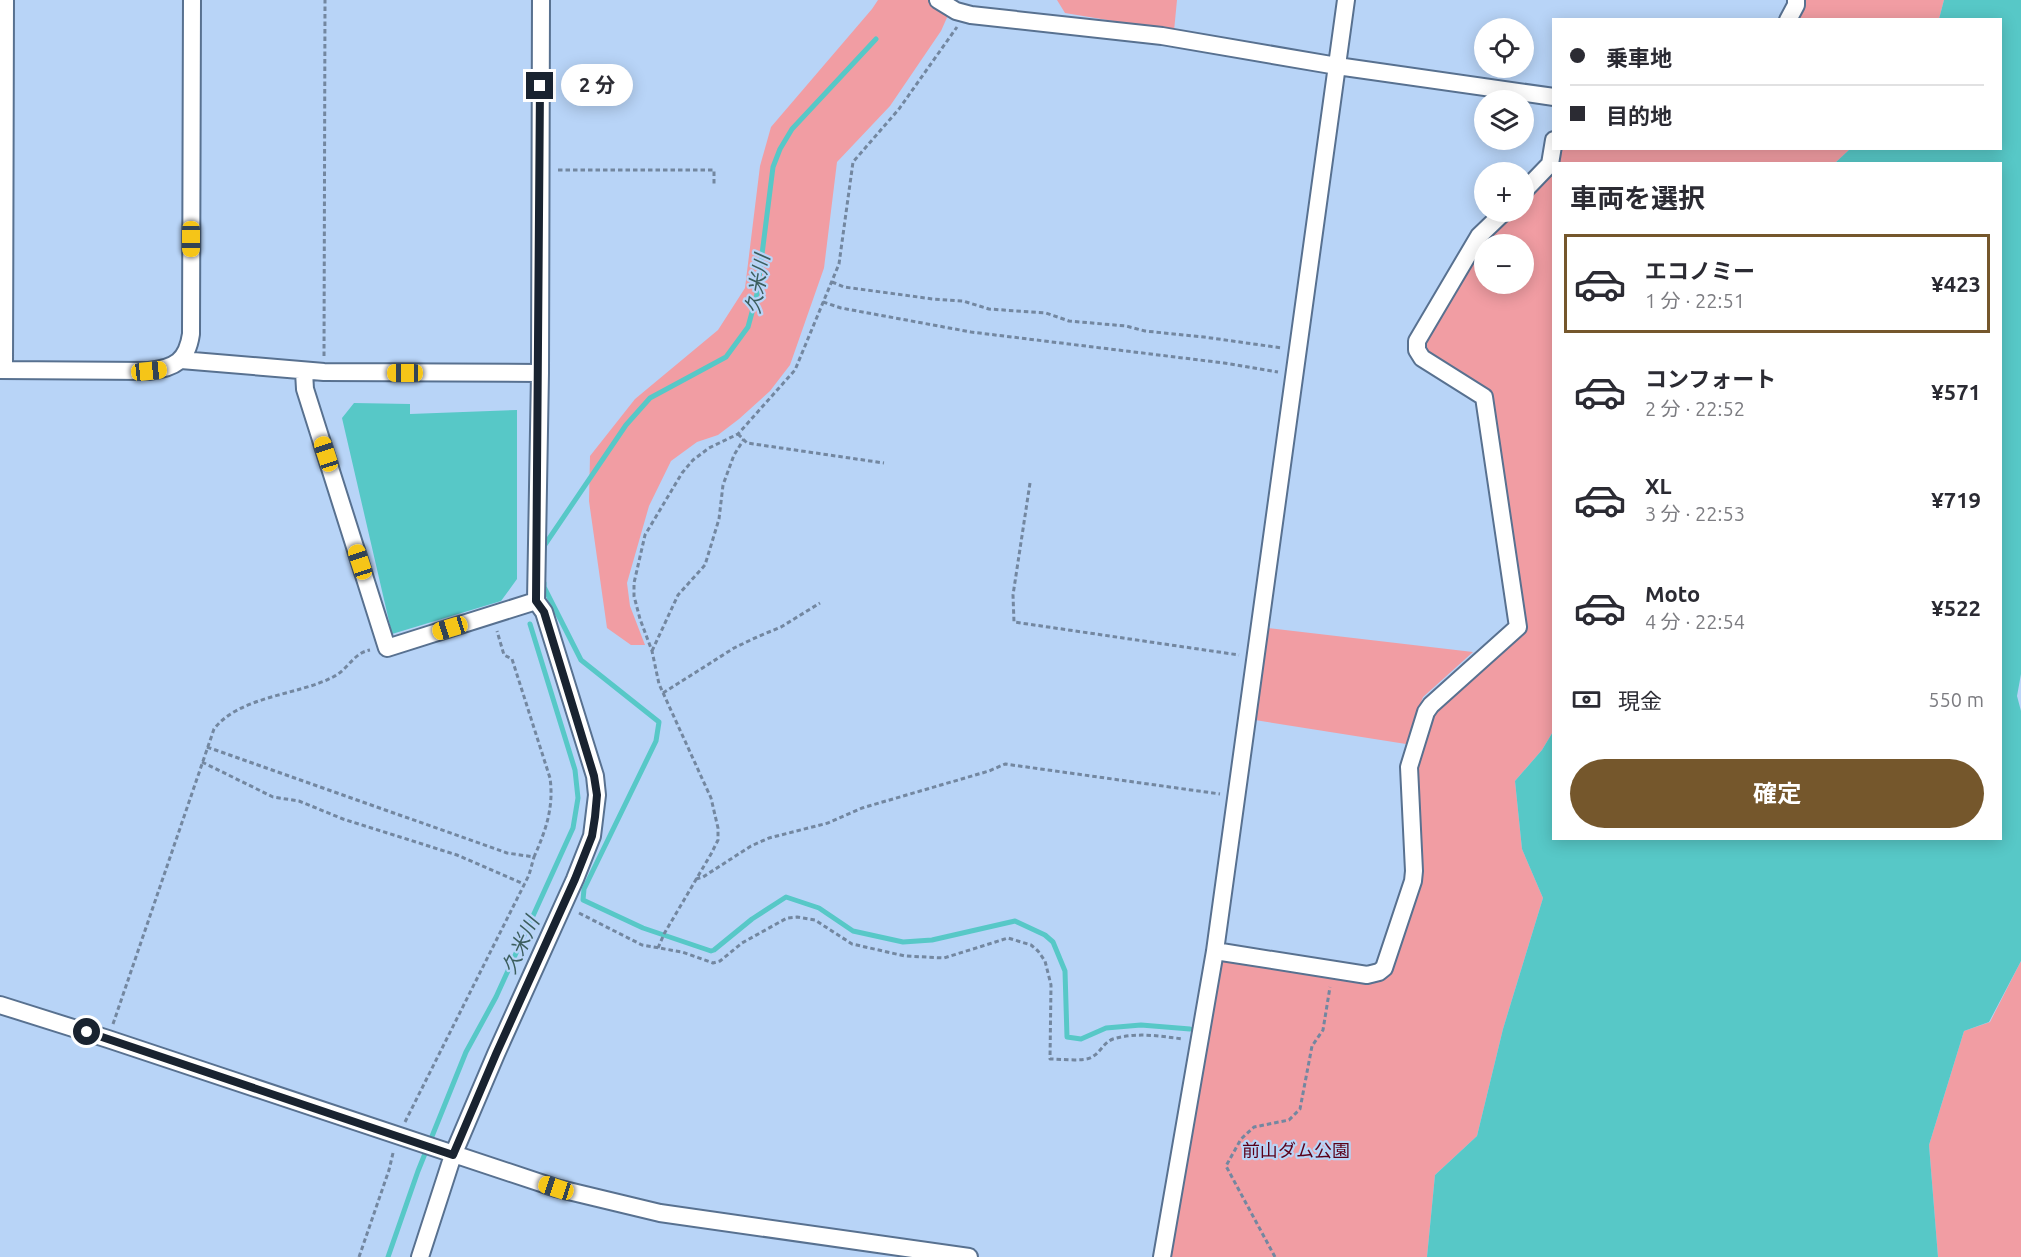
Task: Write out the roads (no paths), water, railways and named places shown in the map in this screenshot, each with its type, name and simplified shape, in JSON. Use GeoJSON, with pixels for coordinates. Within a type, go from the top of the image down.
{"type":"FeatureCollection","features":[{"type":"Feature","properties":{"kind":"street"},"geometry":{"type":"LineString","coordinates":[[5,0],[2,370],[149,371],[163,369],[181,360],[189,347],[192,0]]}},
{"type":"Feature","properties":{"kind":"street"},"geometry":{"type":"LineString","coordinates":[[420,1257],[450,1154],[564,905],[592,836],[597,795],[594,776],[544,612],[536,601],[540,373],[541,0]]}},
{"type":"Feature","properties":{"kind":"street"},"geometry":{"type":"LineString","coordinates":[[938,0],[956,11],[966,13],[1162,36],[1337,66],[1552,97]]}},
{"type":"Feature","properties":{"kind":"street"},"geometry":{"type":"LineString","coordinates":[[1162,1257],[1215,951],[1346,0]]}},
{"type":"Feature","properties":{"kind":"street"},"geometry":{"type":"LineString","coordinates":[[1789,18],[1796,0]]}},
{"type":"Feature","properties":{"kind":"street"},"geometry":{"type":"LineString","coordinates":[[1534,181],[1550,164],[1552,150]]}},
{"type":"Feature","properties":{"kind":"street"},"geometry":{"type":"LineString","coordinates":[[1215,951],[1367,975],[1384,968],[1413,881],[1409,767],[1426,712],[1518,627],[1484,397],[1422,358],[1417,350],[1417,341],[1479,236],[1494,222]]}},
{"type":"Feature","properties":{"kind":"street"},"geometry":{"type":"LineString","coordinates":[[181,360],[304,372],[540,373]]}},
{"type":"Feature","properties":{"kind":"street"},"geometry":{"type":"LineString","coordinates":[[304,372],[305,389],[387,648],[536,601]]}},
{"type":"Feature","properties":{"kind":"street"},"geometry":{"type":"LineString","coordinates":[[0,1005],[556,1188],[660,1214],[969,1257]]}},
{"type":"Feature","properties":{"kind":"waterway","name":"久米川"},"geometry":{"type":"LineString","coordinates":[[544,549],[626,425],[650,398],[726,357],[748,327],[757,294],[773,167],[780,149],[792,129],[876,39]]}},
{"type":"Feature","properties":{"kind":"waterway"},"geometry":{"type":"LineString","coordinates":[[544,583],[581,660],[659,722],[656,741],[584,889],[583,900],[643,928],[711,951],[752,919],[786,897],[819,908],[853,931],[903,942],[932,940],[1015,921],[1045,935],[1053,942],[1065,971],[1067,1037],[1081,1039],[1106,1028],[1141,1025],[1190,1029]]}},
{"type":"Feature","properties":{"kind":"waterway","name":"久米川"},"geometry":{"type":"LineString","coordinates":[[388,1257],[418,1171],[466,1052],[496,997],[573,828],[578,798],[575,770],[530,624]]}},
{"type":"Feature","properties":{"kind":"park label","name":"前山ダム公園"},"geometry":{"type":"Point","coordinates":[1296,1150]}}]}
